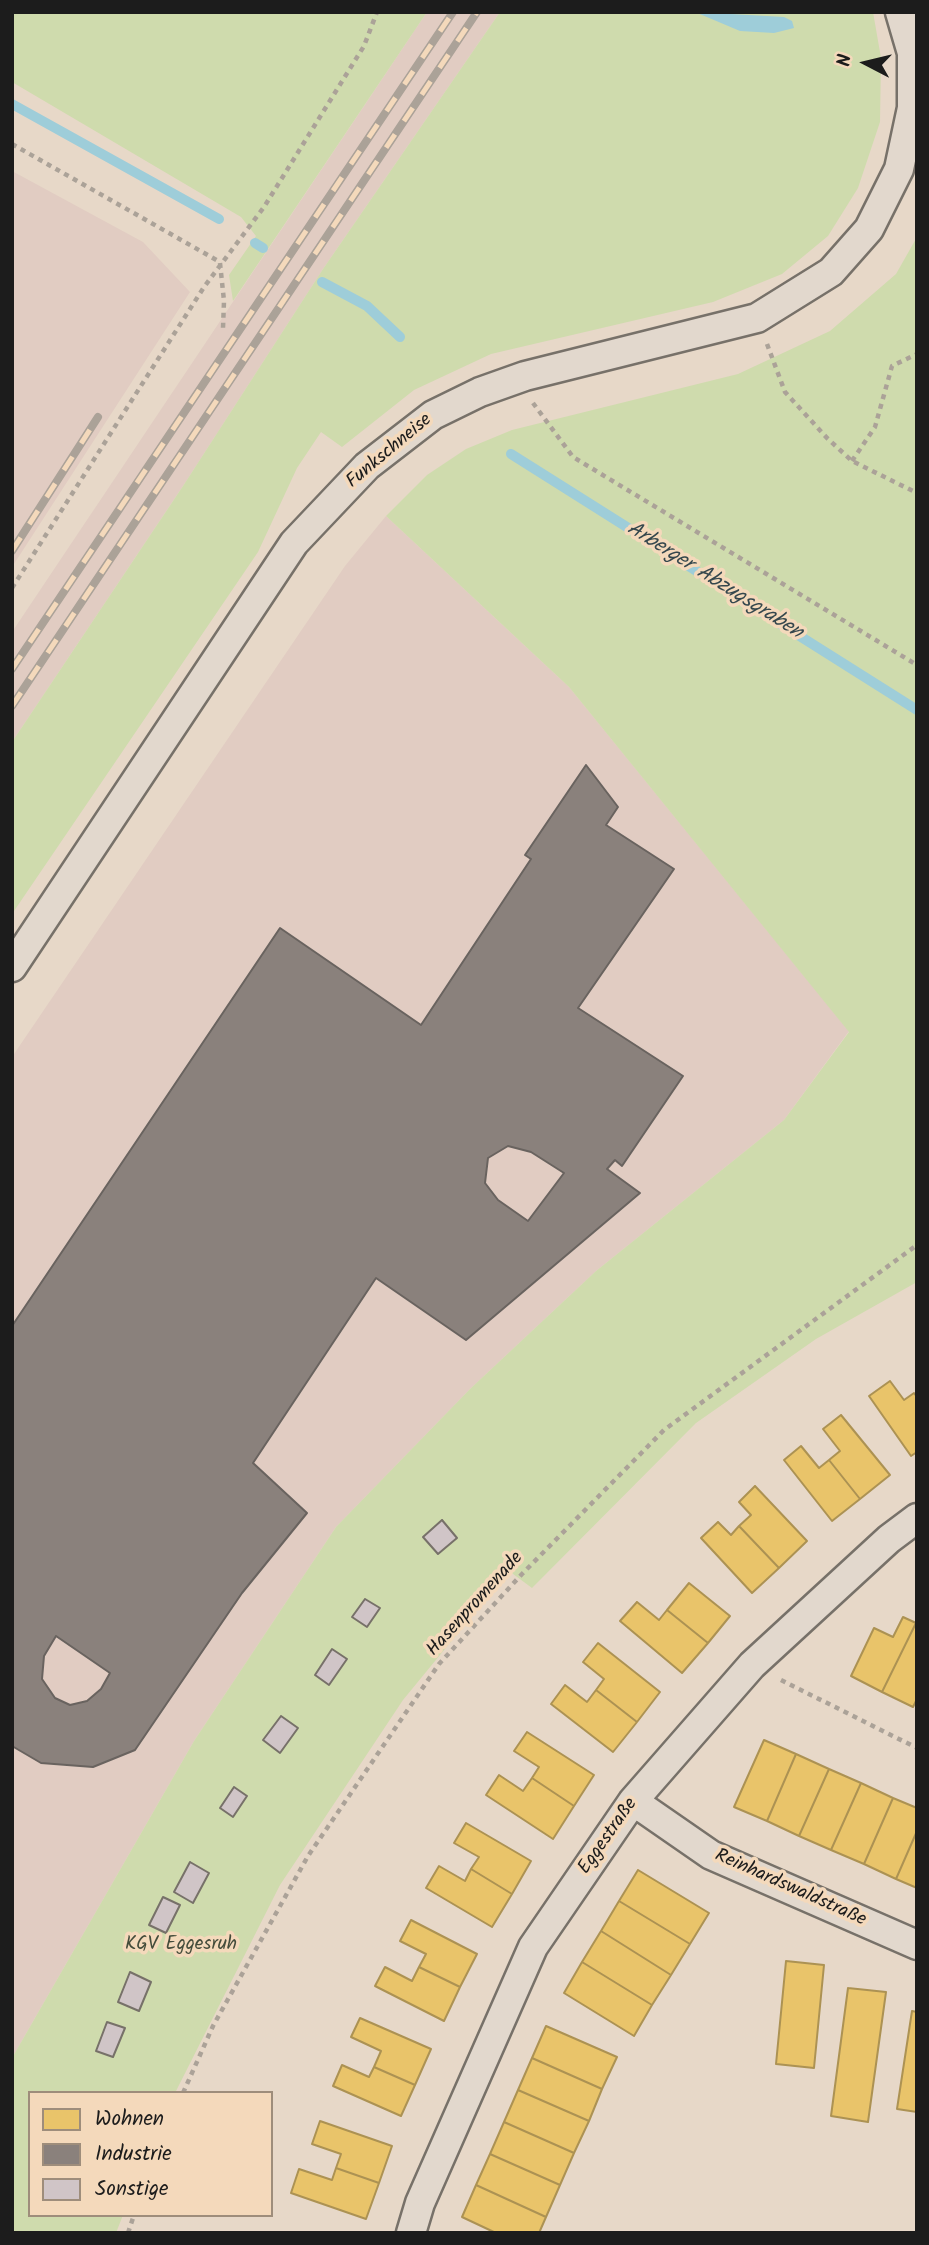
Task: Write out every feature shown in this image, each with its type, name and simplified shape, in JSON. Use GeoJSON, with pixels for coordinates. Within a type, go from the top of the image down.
{"type":"FeatureCollection","features":[{"type":"Feature","properties":{"kind":"street","name":"Funkschneise"},"geometry":{"type":"LineString","coordinates":[[12,967],[294,543],[367,466],[433,415],[480,391],[525,376],[757,318],[831,272],[869,229],[899,169],[912,108],[912,52],[900,12]]}},
{"type":"Feature","properties":{"kind":"street","name":"Eggestraße"},"geometry":{"type":"LineString","coordinates":[[411,2233],[419,2203],[533,1947],[633,1801],[752,1665],[889,1539],[917,1518]]}},
{"type":"Feature","properties":{"kind":"street","name":"Reinhardswaldstraße"},"geometry":{"type":"LineString","coordinates":[[633,1801],[711,1855],[917,1945]]}},
{"type":"Feature","properties":{"kind":"path"},"geometry":{"type":"LineString","coordinates":[[12,588],[220,262],[264,207],[363,46],[376,13]]}},
{"type":"Feature","properties":{"kind":"path"},"geometry":{"type":"LineString","coordinates":[[12,144],[220,262]]}},
{"type":"Feature","properties":{"kind":"path"},"geometry":{"type":"LineString","coordinates":[[220,262],[224,301],[223,328]]}},
{"type":"Feature","properties":{"kind":"path"},"geometry":{"type":"LineString","coordinates":[[757,318],[785,392],[852,461],[917,493]]}},
{"type":"Feature","properties":{"kind":"path"},"geometry":{"type":"LineString","coordinates":[[852,461],[875,427],[892,366],[917,354]]}},
{"type":"Feature","properties":{"kind":"path"},"geometry":{"type":"LineString","coordinates":[[525,376],[535,409],[573,457],[917,665]]}},
{"type":"Feature","properties":{"kind":"path","name":"Hasenpromenade"},"geometry":{"type":"LineString","coordinates":[[184,2091],[213,2026],[308,1856],[439,1664],[522,1574],[664,1430],[917,1245]]}},
{"type":"Feature","properties":{"kind":"path"},"geometry":{"type":"LineString","coordinates":[[752,1665],[917,1748]]}},
{"type":"Feature","properties":{"kind":"shaded area"},"geometry":{"type":"Polygon","coordinates":[[[427,12],[500,12],[323,269],[183,486],[12,742],[12,632],[427,12]]]}},
{"type":"Feature","properties":{"kind":"shaded area"},"geometry":{"type":"Polygon","coordinates":[[[12,171],[143,242],[190,292],[12,567],[12,171]]]}},
{"type":"Feature","properties":{"kind":"shaded area"},"geometry":{"type":"Polygon","coordinates":[[[386,516],[569,687],[849,1031],[784,1120],[596,1271],[470,1389],[336,1527],[194,1741],[12,2058],[12,1057],[345,566],[386,516]]]}},
{"type":"Feature","properties":{"kind":"green space"},"geometry":{"type":"Polygon","coordinates":[[[12,12],[427,12],[233,301],[229,275],[256,236],[241,217],[12,82],[12,12]]]}},
{"type":"Feature","properties":{"kind":"green space"},"geometry":{"type":"Polygon","coordinates":[[[500,12],[873,12],[881,58],[880,122],[858,188],[828,236],[782,274],[713,302],[491,354],[414,390],[342,447],[321,432],[297,468],[258,552],[12,914],[12,742],[183,486],[323,269],[500,12]]]}},
{"type":"Feature","properties":{"kind":"green space","name":"KGV Eggesruh"},"geometry":{"type":"Polygon","coordinates":[[[917,237],[917,1282],[816,1339],[696,1423],[532,1588],[509,1571],[403,1700],[280,1885],[176,2091],[28,2091],[28,2217],[122,2217],[116,2233],[12,2233],[12,2058],[194,1741],[336,1527],[470,1389],[596,1271],[784,1120],[849,1032],[569,687],[386,516],[427,475],[466,449],[512,430],[738,374],[830,331],[896,274],[917,237]]]}},
{"type":"Feature","properties":{"kind":"water"},"geometry":{"type":"Polygon","coordinates":[[[695,12],[784,17],[792,21],[794,28],[774,33],[740,31],[695,12]]]}},
{"type":"Feature","properties":{"kind":"building: Wohnen"},"geometry":{"type":"Polygon","coordinates":[[[890,1381],[904,1400],[914,1393],[917,1397],[917,1452],[911,1456],[869,1396],[890,1381]]]}},
{"type":"Feature","properties":{"kind":"building: Wohnen"},"geometry":{"type":"Polygon","coordinates":[[[841,1415],[890,1475],[860,1499],[829,1460],[840,1451],[823,1429],[841,1415]]]}},
{"type":"Feature","properties":{"kind":"building: Wohnen"},"geometry":{"type":"Polygon","coordinates":[[[801,1446],[819,1468],[829,1460],[860,1499],[832,1521],[784,1460],[801,1446]]]}},
{"type":"Feature","properties":{"kind":"building: Wohnen"},"geometry":{"type":"Polygon","coordinates":[[[755,1486],[807,1541],[779,1568],[739,1526],[751,1515],[739,1502],[755,1486]]]}},
{"type":"Feature","properties":{"kind":"building: Wohnen"},"geometry":{"type":"Polygon","coordinates":[[[718,1522],[731,1535],[739,1526],[779,1568],[752,1593],[701,1538],[718,1522]]]}},
{"type":"Feature","properties":{"kind":"building: Wohnen"},"geometry":{"type":"Polygon","coordinates":[[[689,1583],[730,1616],[708,1643],[667,1610],[689,1583]]]}},
{"type":"Feature","properties":{"kind":"building: Wohnen"},"geometry":{"type":"Polygon","coordinates":[[[637,1602],[659,1620],[667,1610],[708,1643],[682,1673],[620,1621],[637,1602]]]}},
{"type":"Feature","properties":{"kind":"building: Wohnen"},"geometry":{"type":"Polygon","coordinates":[[[903,1617],[916,1623],[882,1692],[851,1676],[874,1628],[893,1637],[903,1617]]]}},
{"type":"Feature","properties":{"kind":"building: Wohnen"},"geometry":{"type":"Polygon","coordinates":[[[916,1623],[917,1699],[913,1707],[882,1692],[916,1623]]]}},
{"type":"Feature","properties":{"kind":"building: Wohnen"},"geometry":{"type":"Polygon","coordinates":[[[598,1643],[660,1692],[637,1722],[596,1690],[604,1679],[583,1662],[598,1643]]]}},
{"type":"Feature","properties":{"kind":"building: Wohnen"},"geometry":{"type":"Polygon","coordinates":[[[565,1685],[587,1702],[596,1690],[637,1722],[613,1752],[551,1704],[565,1685]]]}},
{"type":"Feature","properties":{"kind":"building: Wohnen"},"geometry":{"type":"Polygon","coordinates":[[[527,1732],[594,1775],[574,1806],[532,1778],[539,1767],[514,1751],[527,1732]]]}},
{"type":"Feature","properties":{"kind":"building: Wohnen"},"geometry":{"type":"Polygon","coordinates":[[[764,1740],[796,1754],[767,1821],[734,1807],[764,1740]]]}},
{"type":"Feature","properties":{"kind":"building: Wohnen"},"geometry":{"type":"Polygon","coordinates":[[[796,1754],[829,1769],[799,1836],[767,1821],[796,1754]]]}},
{"type":"Feature","properties":{"kind":"building: Wohnen"},"geometry":{"type":"Polygon","coordinates":[[[829,1769],[861,1783],[831,1850],[799,1836],[829,1769]]]}},
{"type":"Feature","properties":{"kind":"building: Wohnen"},"geometry":{"type":"Polygon","coordinates":[[[499,1775],[523,1791],[532,1778],[574,1806],[553,1839],[486,1795],[499,1775]]]}},
{"type":"Feature","properties":{"kind":"building: Wohnen"},"geometry":{"type":"Polygon","coordinates":[[[861,1783],[893,1798],[864,1864],[831,1850],[861,1783]]]}},
{"type":"Feature","properties":{"kind":"building: Wohnen"},"geometry":{"type":"Polygon","coordinates":[[[893,1798],[917,1808],[917,1831],[896,1879],[864,1864],[893,1798]]]}},
{"type":"Feature","properties":{"kind":"building: Wohnen"},"geometry":{"type":"Polygon","coordinates":[[[466,1823],[531,1861],[512,1894],[471,1869],[479,1857],[454,1843],[466,1823]]]}},
{"type":"Feature","properties":{"kind":"building: Wohnen"},"geometry":{"type":"Polygon","coordinates":[[[917,1831],[917,1888],[896,1879],[917,1831]]]}},
{"type":"Feature","properties":{"kind":"building: Wohnen"},"geometry":{"type":"Polygon","coordinates":[[[439,1866],[465,1881],[471,1869],[512,1894],[492,1927],[426,1888],[439,1866]]]}},
{"type":"Feature","properties":{"kind":"building: Wohnen"},"geometry":{"type":"Polygon","coordinates":[[[638,1870],[709,1913],[690,1944],[619,1901],[638,1870]]]}},
{"type":"Feature","properties":{"kind":"building: Wohnen"},"geometry":{"type":"Polygon","coordinates":[[[619,1901],[690,1944],[671,1975],[601,1931],[619,1901]]]}},
{"type":"Feature","properties":{"kind":"building: Wohnen"},"geometry":{"type":"Polygon","coordinates":[[[411,1920],[477,1954],[460,1987],[419,1967],[426,1954],[400,1941],[411,1920]]]}},
{"type":"Feature","properties":{"kind":"building: Wohnen"},"geometry":{"type":"Polygon","coordinates":[[[601,1931],[671,1975],[652,2005],[582,1962],[601,1931]]]}},
{"type":"Feature","properties":{"kind":"building: Wohnen"},"geometry":{"type":"Polygon","coordinates":[[[786,1961],[824,1965],[814,2068],[776,2064],[786,1961]]]}},
{"type":"Feature","properties":{"kind":"building: Wohnen"},"geometry":{"type":"Polygon","coordinates":[[[582,1962],[652,2005],[634,2036],[564,1993],[582,1962]]]}},
{"type":"Feature","properties":{"kind":"building: Wohnen"},"geometry":{"type":"Polygon","coordinates":[[[385,1967],[412,1981],[419,1967],[460,1987],[444,2021],[375,1986],[385,1967]]]}},
{"type":"Feature","properties":{"kind":"building: Wohnen"},"geometry":{"type":"Polygon","coordinates":[[[848,1988],[886,1992],[868,2122],[831,2116],[848,1988]]]}},
{"type":"Feature","properties":{"kind":"building: Wohnen"},"geometry":{"type":"Polygon","coordinates":[[[912,2011],[917,2012],[917,2112],[897,2109],[912,2011]]]}},
{"type":"Feature","properties":{"kind":"building: Wohnen"},"geometry":{"type":"Polygon","coordinates":[[[360,2018],[431,2049],[415,2085],[374,2067],[381,2051],[351,2037],[360,2018]]]}},
{"type":"Feature","properties":{"kind":"building: Wohnen"},"geometry":{"type":"Polygon","coordinates":[[[546,2026],[617,2057],[602,2089],[532,2058],[546,2026]]]}},
{"type":"Feature","properties":{"kind":"building: Wohnen"},"geometry":{"type":"Polygon","coordinates":[[[532,2058],[602,2089],[589,2121],[518,2090],[532,2058]]]}},
{"type":"Feature","properties":{"kind":"building: Wohnen"},"geometry":{"type":"Polygon","coordinates":[[[342,2065],[369,2077],[374,2067],[415,2085],[401,2116],[333,2086],[342,2065]]]}},
{"type":"Feature","properties":{"kind":"building: Wohnen"},"geometry":{"type":"Polygon","coordinates":[[[518,2090],[589,2121],[574,2153],[504,2122],[518,2090]]]}},
{"type":"Feature","properties":{"kind":"building: Wohnen"},"geometry":{"type":"Polygon","coordinates":[[[320,2121],[392,2146],[379,2183],[336,2168],[341,2154],[312,2144],[320,2121]]]}},
{"type":"Feature","properties":{"kind":"building: Wohnen"},"geometry":{"type":"Polygon","coordinates":[[[504,2122],[574,2153],[560,2185],[490,2154],[504,2122]]]}},
{"type":"Feature","properties":{"kind":"building: Wohnen"},"geometry":{"type":"Polygon","coordinates":[[[490,2154],[560,2185],[546,2217],[476,2185],[490,2154]]]}},
{"type":"Feature","properties":{"kind":"building: Wohnen"},"geometry":{"type":"Polygon","coordinates":[[[336,2168],[379,2183],[366,2219],[291,2193],[299,2169],[332,2180],[336,2168]]]}},
{"type":"Feature","properties":{"kind":"building: Wohnen"},"geometry":{"type":"Polygon","coordinates":[[[476,2185],[546,2217],[539,2233],[496,2233],[462,2217],[476,2185]]]}},
{"type":"Feature","properties":{"kind":"building: Industrie"},"geometry":{"type":"Polygon","coordinates":[[[586,765],[618,807],[606,825],[674,869],[578,1008],[683,1076],[622,1166],[615,1160],[607,1169],[640,1193],[466,1340],[376,1278],[253,1463],[307,1513],[242,1593],[135,1750],[93,1767],[41,1763],[12,1746],[12,1326],[280,928],[421,1025],[531,859],[525,855],[586,765]],[[508,1146],[488,1158],[485,1183],[498,1200],[528,1221],[564,1173],[531,1152],[508,1146]],[[56,1636],[44,1656],[42,1679],[55,1698],[70,1705],[87,1701],[101,1689],[110,1673],[56,1636]]]}},
{"type":"Feature","properties":{"kind":"building: Sonstige"},"geometry":{"type":"Polygon","coordinates":[[[442,1520],[457,1538],[438,1554],[423,1537],[442,1520]]]}},
{"type":"Feature","properties":{"kind":"building: Sonstige"},"geometry":{"type":"Polygon","coordinates":[[[365,1599],[380,1608],[367,1627],[352,1617],[365,1599]]]}},
{"type":"Feature","properties":{"kind":"building: Sonstige"},"geometry":{"type":"Polygon","coordinates":[[[332,1649],[347,1659],[329,1685],[315,1675],[332,1649]]]}},
{"type":"Feature","properties":{"kind":"building: Sonstige"},"geometry":{"type":"Polygon","coordinates":[[[281,1716],[298,1728],[280,1753],[263,1740],[281,1716]]]}},
{"type":"Feature","properties":{"kind":"building: Sonstige"},"geometry":{"type":"Polygon","coordinates":[[[234,1787],[247,1796],[233,1817],[220,1808],[234,1787]]]}},
{"type":"Feature","properties":{"kind":"building: Sonstige"},"geometry":{"type":"Polygon","coordinates":[[[190,1862],[209,1873],[193,1903],[174,1892],[190,1862]]]}},
{"type":"Feature","properties":{"kind":"building: Sonstige"},"geometry":{"type":"Polygon","coordinates":[[[163,1897],[180,1905],[166,1933],[149,1925],[163,1897]]]}},
{"type":"Feature","properties":{"kind":"building: Sonstige"},"geometry":{"type":"Polygon","coordinates":[[[130,1972],[151,1982],[139,2011],[118,2002],[130,1972]]]}},
{"type":"Feature","properties":{"kind":"building: Sonstige"},"geometry":{"type":"Polygon","coordinates":[[[107,2022],[125,2028],[113,2057],[96,2051],[107,2022]]]}},
{"type":"Feature","properties":{"kind":"waterway"},"geometry":{"type":"LineString","coordinates":[[12,104],[219,219]]}},
{"type":"Feature","properties":{"kind":"waterway","name":"Arberger Abzugsgraben"},"geometry":{"type":"LineString","coordinates":[[255,243],[263,248]]}},
{"type":"Feature","properties":{"kind":"waterway","name":"Arberger Abzugsgraben"},"geometry":{"type":"LineString","coordinates":[[322,282],[367,306],[400,337]]}},
{"type":"Feature","properties":{"kind":"waterway","name":"Arberger Abzugsgraben"},"geometry":{"type":"LineString","coordinates":[[511,454],[917,710]]}},
{"type":"Feature","properties":{"kind":"railway"},"geometry":{"type":"LineString","coordinates":[[12,669],[453,12]]}},
{"type":"Feature","properties":{"kind":"railway"},"geometry":{"type":"LineString","coordinates":[[12,706],[477,12]]}},
{"type":"Feature","properties":{"kind":"railway"},"geometry":{"type":"LineString","coordinates":[[12,551],[98,417]]}}]}
